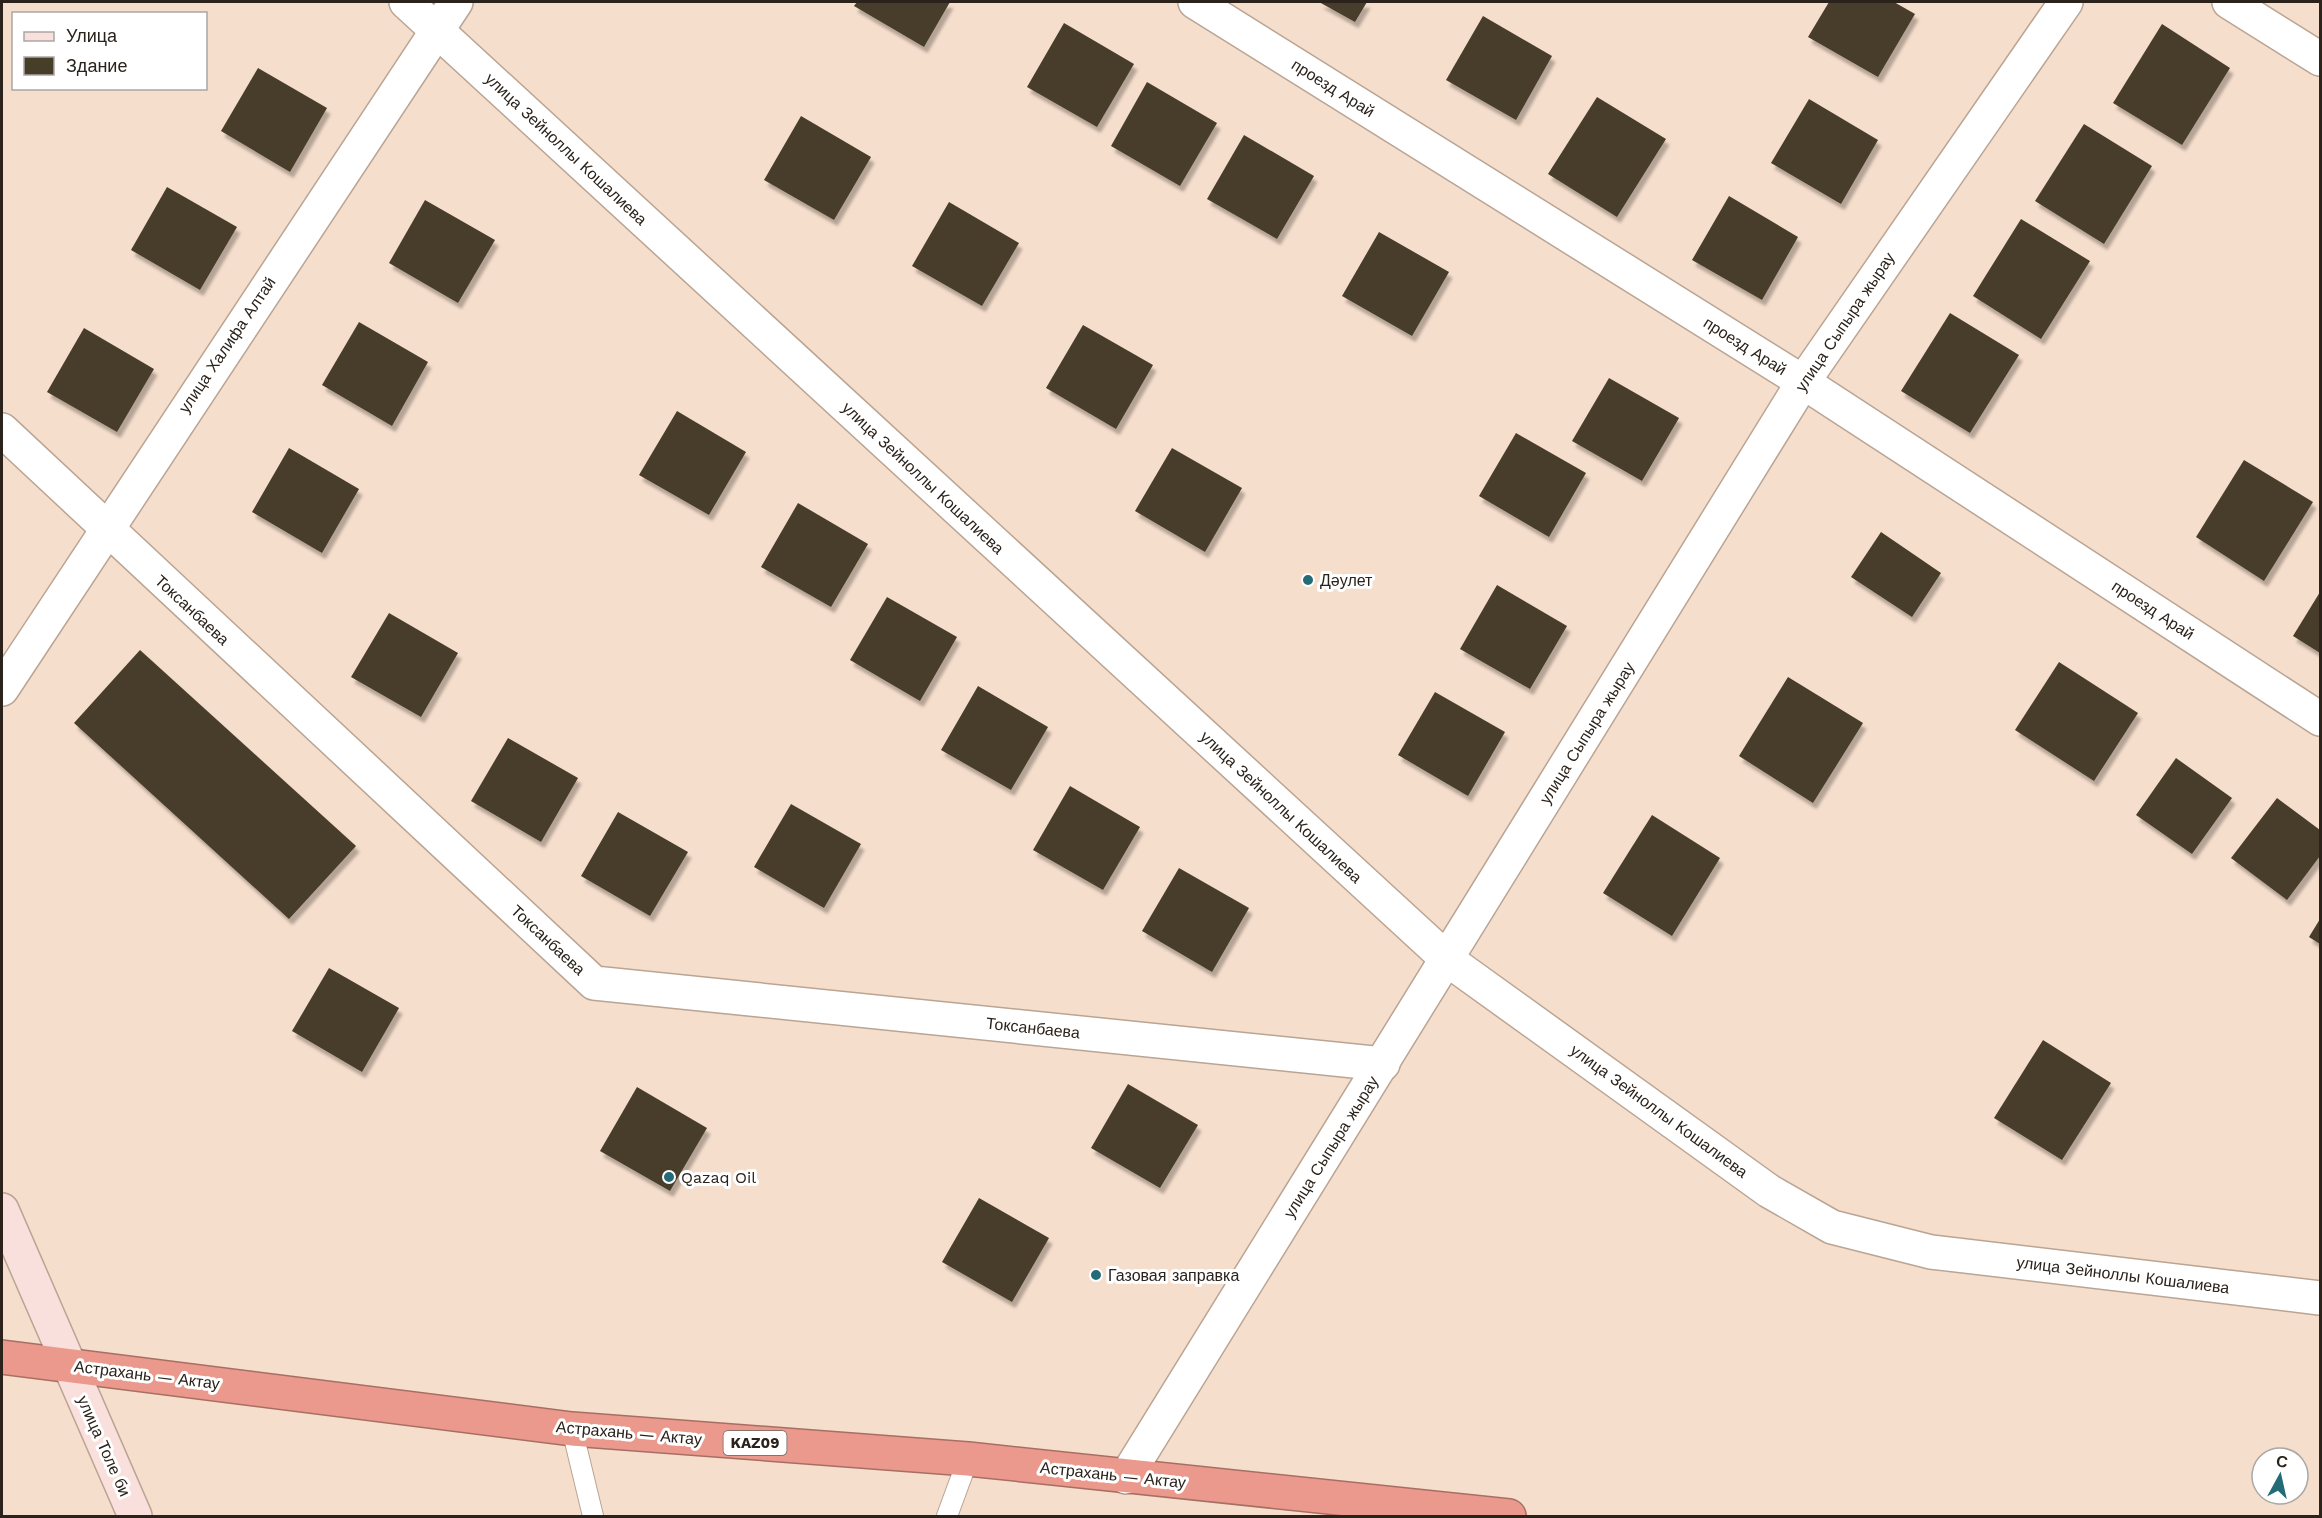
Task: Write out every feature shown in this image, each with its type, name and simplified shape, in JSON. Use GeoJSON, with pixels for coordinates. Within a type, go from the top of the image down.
{"type":"FeatureCollection","features":[{"type":"Feature","properties":{"kind":"highway","name":"Астрахань — Актау"},"geometry":{"type":"LineString","coordinates":[[2,1357],[572,1429],[968,1459],[1509,1516]]}},
{"type":"Feature","properties":{"kind":"street","name":"улица Зейноллы Кошалиева"},"geometry":{"type":"LineString","coordinates":[[406,2],[1448,960],[1769,1191],[1832,1227],[1931,1252],[2320,1298]]}},
{"type":"Feature","properties":{"kind":"street","name":"улица Халифа Алтай"},"geometry":{"type":"LineString","coordinates":[[2,689],[105,529],[456,2]]}},
{"type":"Feature","properties":{"kind":"street","name":"проезд Арай"},"geometry":{"type":"LineString","coordinates":[[1195,2],[1803,382],[2320,719]]}},
{"type":"Feature","properties":{"kind":"street","name":"улица Сыпыра жырау"},"geometry":{"type":"LineString","coordinates":[[1126,1477],[1448,960],[1803,382],[2066,2]]}},
{"type":"Feature","properties":{"kind":"street"},"geometry":{"type":"LineString","coordinates":[[2229,2],[2320,59]]}},
{"type":"Feature","properties":{"kind":"street","name":"Токсанбаева"},"geometry":{"type":"LineString","coordinates":[[2,430],[105,529],[594,983],[1383,1064]]}},
{"type":"Feature","properties":{"kind":"street","name":"улица Толе би"},"geometry":{"type":"LineString","coordinates":[[2,1210],[135,1516]]}},
{"type":"Feature","properties":{"kind":"lane"},"geometry":{"type":"LineString","coordinates":[[572,1429],[593,1516]]}},
{"type":"Feature","properties":{"kind":"lane"},"geometry":{"type":"LineString","coordinates":[[947,1516],[968,1459]]}},
{"type":"Feature","properties":{"kind":"building"},"geometry":{"type":"Polygon","coordinates":[[[857,2],[950,2],[924,47],[854,6],[857,2]]]}},
{"type":"Feature","properties":{"kind":"building"},"geometry":{"type":"Polygon","coordinates":[[[1319,2],[1367,2],[1355,22],[1319,2]]]}},
{"type":"Feature","properties":{"kind":"building"},"geometry":{"type":"Polygon","coordinates":[[[1829,2],[1894,2],[1915,14],[1878,77],[1808,37],[1829,2]]]}},
{"type":"Feature","properties":{"kind":"building"},"geometry":{"type":"Polygon","coordinates":[[[1483,16],[1552,56],[1516,120],[1446,80],[1483,16]]]}},
{"type":"Feature","properties":{"kind":"building"},"geometry":{"type":"Polygon","coordinates":[[[1064,23],[1134,64],[1097,127],[1027,87],[1064,23]]]}},
{"type":"Feature","properties":{"kind":"building"},"geometry":{"type":"Polygon","coordinates":[[[2162,24],[2230,68],[2182,145],[2113,103],[2162,24]]]}},
{"type":"Feature","properties":{"kind":"building"},"geometry":{"type":"Polygon","coordinates":[[[258,68],[327,108],[290,172],[221,131],[258,68]]]}},
{"type":"Feature","properties":{"kind":"building"},"geometry":{"type":"Polygon","coordinates":[[[1147,82],[1217,123],[1180,186],[1111,146],[1147,82]]]}},
{"type":"Feature","properties":{"kind":"building"},"geometry":{"type":"Polygon","coordinates":[[[1597,97],[1666,139],[1617,217],[1548,174],[1597,97]]]}},
{"type":"Feature","properties":{"kind":"building"},"geometry":{"type":"Polygon","coordinates":[[[1809,99],[1878,140],[1841,204],[1771,163],[1809,99]]]}},
{"type":"Feature","properties":{"kind":"building"},"geometry":{"type":"Polygon","coordinates":[[[801,116],[871,157],[834,220],[764,180],[801,116]]]}},
{"type":"Feature","properties":{"kind":"building"},"geometry":{"type":"Polygon","coordinates":[[[2084,124],[2152,166],[2104,244],[2035,201],[2084,124]]]}},
{"type":"Feature","properties":{"kind":"building"},"geometry":{"type":"Polygon","coordinates":[[[1244,135],[1314,176],[1277,239],[1207,199],[1244,135]]]}},
{"type":"Feature","properties":{"kind":"building"},"geometry":{"type":"Polygon","coordinates":[[[167,187],[237,227],[200,290],[131,250],[167,187]]]}},
{"type":"Feature","properties":{"kind":"building"},"geometry":{"type":"Polygon","coordinates":[[[1729,196],[1798,237],[1762,300],[1692,260],[1729,196]]]}},
{"type":"Feature","properties":{"kind":"building"},"geometry":{"type":"Polygon","coordinates":[[[425,200],[495,240],[458,303],[389,263],[425,200]]]}},
{"type":"Feature","properties":{"kind":"building"},"geometry":{"type":"Polygon","coordinates":[[[949,202],[1019,243],[982,306],[912,266],[949,202]]]}},
{"type":"Feature","properties":{"kind":"building"},"geometry":{"type":"Polygon","coordinates":[[[2021,219],[2090,261],[2041,339],[1973,296],[2021,219]]]}},
{"type":"Feature","properties":{"kind":"building"},"geometry":{"type":"Polygon","coordinates":[[[1379,232],[1449,272],[1412,336],[1342,296],[1379,232]]]}},
{"type":"Feature","properties":{"kind":"building"},"geometry":{"type":"Polygon","coordinates":[[[1950,313],[2019,355],[1970,433],[1901,391],[1950,313]]]}},
{"type":"Feature","properties":{"kind":"building"},"geometry":{"type":"Polygon","coordinates":[[[359,322],[428,362],[392,426],[322,385],[359,322]]]}},
{"type":"Feature","properties":{"kind":"building"},"geometry":{"type":"Polygon","coordinates":[[[1083,325],[1153,365],[1116,429],[1046,388],[1083,325]]]}},
{"type":"Feature","properties":{"kind":"building"},"geometry":{"type":"Polygon","coordinates":[[[84,328],[154,369],[117,432],[47,392],[84,328]]]}},
{"type":"Feature","properties":{"kind":"building"},"geometry":{"type":"Polygon","coordinates":[[[1609,378],[1679,418],[1642,481],[1572,441],[1609,378]]]}},
{"type":"Feature","properties":{"kind":"building"},"geometry":{"type":"Polygon","coordinates":[[[677,411],[746,452],[709,515],[639,475],[677,411]]]}},
{"type":"Feature","properties":{"kind":"building"},"geometry":{"type":"Polygon","coordinates":[[[1516,433],[1586,473],[1549,537],[1479,496],[1516,433]]]}},
{"type":"Feature","properties":{"kind":"building"},"geometry":{"type":"Polygon","coordinates":[[[289,448],[359,489],[322,553],[252,512],[289,448]]]}},
{"type":"Feature","properties":{"kind":"building"},"geometry":{"type":"Polygon","coordinates":[[[1172,448],[1242,488],[1205,552],[1135,511],[1172,448]]]}},
{"type":"Feature","properties":{"kind":"building"},"geometry":{"type":"Polygon","coordinates":[[[2244,460],[2313,502],[2264,581],[2196,537],[2244,460]]]}},
{"type":"Feature","properties":{"kind":"building"},"geometry":{"type":"Polygon","coordinates":[[[798,503],[868,544],[831,607],[761,567],[798,503]]]}},
{"type":"Feature","properties":{"kind":"building"},"geometry":{"type":"Polygon","coordinates":[[[1881,532],[1941,573],[1912,617],[1851,577],[1881,532]]]}},
{"type":"Feature","properties":{"kind":"building"},"geometry":{"type":"Polygon","coordinates":[[[1497,585],[1567,626],[1530,689],[1460,649],[1497,585]]]}},
{"type":"Feature","properties":{"kind":"building"},"geometry":{"type":"Polygon","coordinates":[[[2320,592],[2320,653],[2293,636],[2320,592]]]}},
{"type":"Feature","properties":{"kind":"building"},"geometry":{"type":"Polygon","coordinates":[[[887,597],[957,637],[920,701],[850,660],[887,597]]]}},
{"type":"Feature","properties":{"kind":"building"},"geometry":{"type":"Polygon","coordinates":[[[389,613],[458,653],[421,717],[351,677],[389,613]]]}},
{"type":"Feature","properties":{"kind":"building"},"geometry":{"type":"Polygon","coordinates":[[[140,650],[356,846],[289,919],[74,723],[140,650]]]}},
{"type":"Feature","properties":{"kind":"building"},"geometry":{"type":"Polygon","coordinates":[[[2059,662],[2138,713],[2094,781],[2015,730],[2059,662]]]}},
{"type":"Feature","properties":{"kind":"building"},"geometry":{"type":"Polygon","coordinates":[[[1788,677],[1863,723],[1813,803],[1739,756],[1788,677]]]}},
{"type":"Feature","properties":{"kind":"building"},"geometry":{"type":"Polygon","coordinates":[[[978,686],[1048,727],[1011,790],[941,750],[978,686]]]}},
{"type":"Feature","properties":{"kind":"building"},"geometry":{"type":"Polygon","coordinates":[[[1435,692],[1505,732],[1468,796],[1398,755],[1435,692]]]}},
{"type":"Feature","properties":{"kind":"building"},"geometry":{"type":"Polygon","coordinates":[[[508,738],[578,778],[541,842],[471,801],[508,738]]]}},
{"type":"Feature","properties":{"kind":"building"},"geometry":{"type":"Polygon","coordinates":[[[2176,758],[2232,798],[2192,854],[2136,815],[2176,758]]]}},
{"type":"Feature","properties":{"kind":"building"},"geometry":{"type":"Polygon","coordinates":[[[1070,786],[1140,827],[1103,890],[1033,850],[1070,786]]]}},
{"type":"Feature","properties":{"kind":"building"},"geometry":{"type":"Polygon","coordinates":[[[2277,798],[2320,830],[2320,856],[2287,900],[2231,858],[2277,798]]]}},
{"type":"Feature","properties":{"kind":"building"},"geometry":{"type":"Polygon","coordinates":[[[791,804],[861,844],[824,908],[754,867],[791,804]]]}},
{"type":"Feature","properties":{"kind":"building"},"geometry":{"type":"Polygon","coordinates":[[[618,812],[688,852],[650,916],[581,876],[618,812]]]}},
{"type":"Feature","properties":{"kind":"building"},"geometry":{"type":"Polygon","coordinates":[[[1652,815],[1720,858],[1672,936],[1603,893],[1652,815]]]}},
{"type":"Feature","properties":{"kind":"building"},"geometry":{"type":"Polygon","coordinates":[[[1179,868],[1249,908],[1212,972],[1142,931],[1179,868]]]}},
{"type":"Feature","properties":{"kind":"building"},"geometry":{"type":"Polygon","coordinates":[[[2320,919],[2320,944],[2309,937],[2320,919]]]}},
{"type":"Feature","properties":{"kind":"building"},"geometry":{"type":"Polygon","coordinates":[[[329,968],[399,1008],[362,1072],[292,1031],[329,968]]]}},
{"type":"Feature","properties":{"kind":"building"},"geometry":{"type":"Polygon","coordinates":[[[2043,1040],[2111,1083],[2062,1160],[1994,1118],[2043,1040]]]}},
{"type":"Feature","properties":{"kind":"building"},"geometry":{"type":"Polygon","coordinates":[[[1128,1084],[1198,1125],[1160,1188],[1091,1148],[1128,1084]]]}},
{"type":"Feature","properties":{"kind":"building"},"geometry":{"type":"Polygon","coordinates":[[[637,1087],[707,1128],[670,1191],[600,1151],[637,1087]]]}},
{"type":"Feature","properties":{"kind":"building"},"geometry":{"type":"Polygon","coordinates":[[[979,1198],[1049,1238],[1012,1302],[942,1262],[979,1198]]]}},
{"type":"Feature","properties":{"kind":"place","name":"Дәулет"},"geometry":{"type":"Point","coordinates":[1308,580]}},
{"type":"Feature","properties":{"kind":"place","name":"Qazaq Oil"},"geometry":{"type":"Point","coordinates":[669,1177]}},
{"type":"Feature","properties":{"kind":"place","name":"Газовая заправка"},"geometry":{"type":"Point","coordinates":[1096,1275]}}]}
